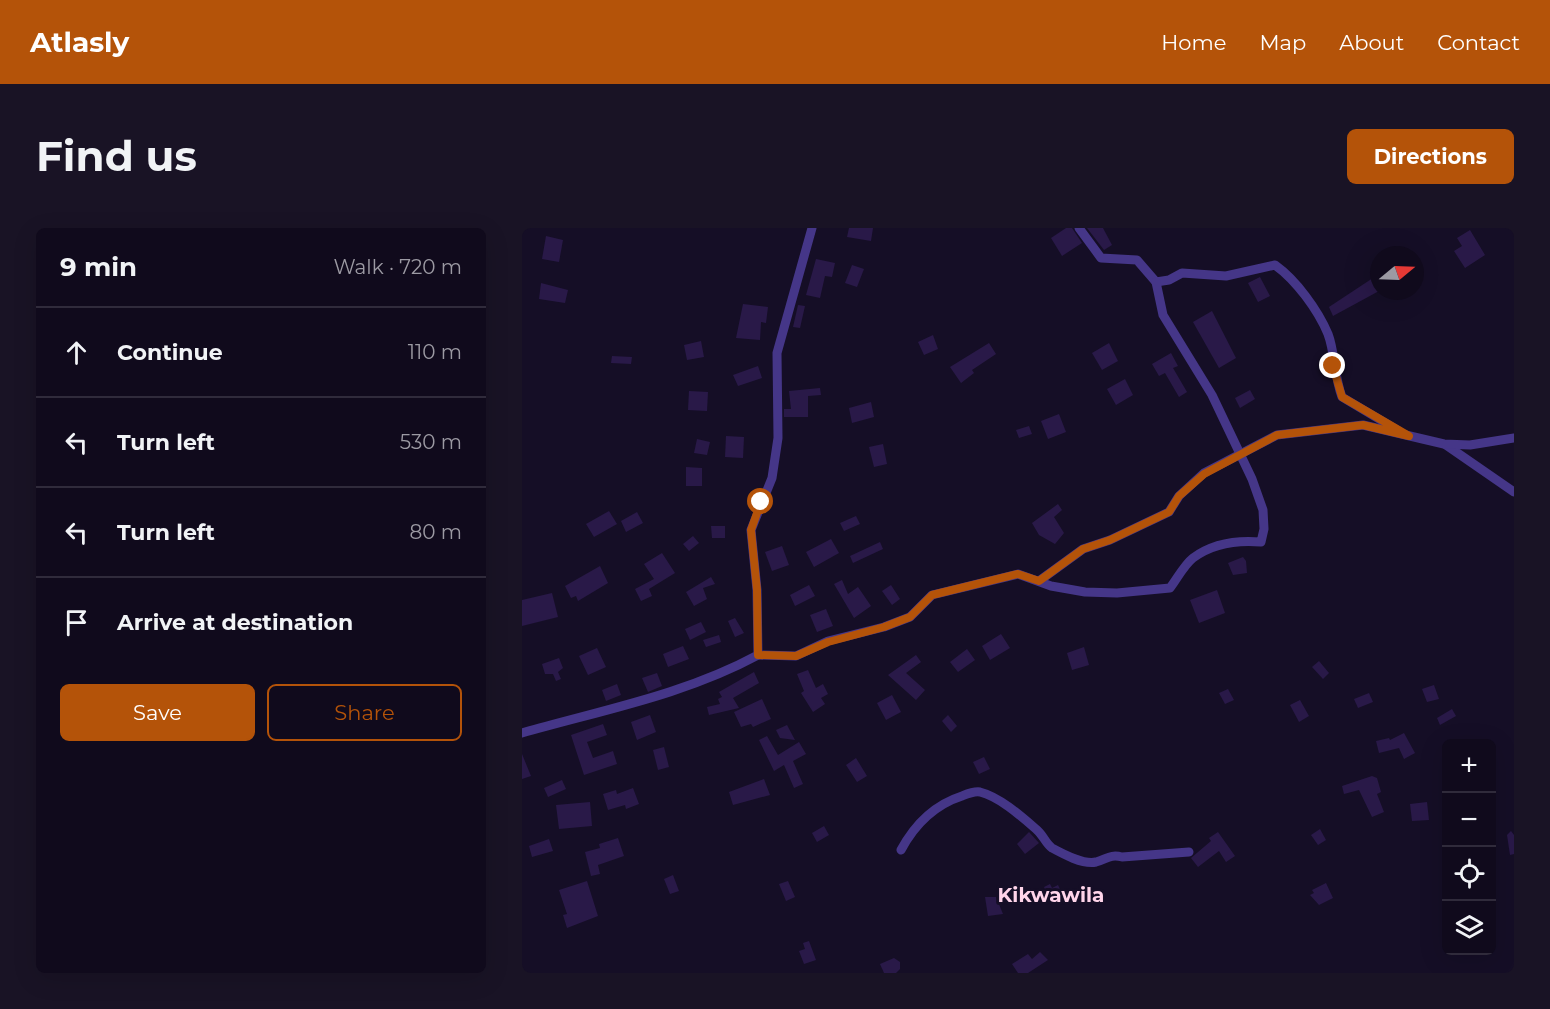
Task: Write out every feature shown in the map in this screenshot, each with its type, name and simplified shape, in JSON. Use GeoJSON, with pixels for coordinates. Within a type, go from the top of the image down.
{"type":"FeatureCollection","features":[{"type":"Feature","properties":{"kind":"street"},"geometry":{"type":"LineString","coordinates":[[758,655],[757,590],[751,530],[772,478],[778,438],[777,353],[812,228]]}},
{"type":"Feature","properties":{"kind":"street"},"geometry":{"type":"LineString","coordinates":[[522,733],[659,698],[733,669],[758,655],[796,656],[828,642],[884,627],[910,617],[932,595],[1018,574],[1084,592],[1152,591],[1170,588],[1192,558],[1221,544],[1239,540],[1261,542],[1264,530],[1263,510],[1212,395],[1163,315],[1156,282],[1137,260],[1101,258],[1079,228]]}},
{"type":"Feature","properties":{"kind":"street"},"geometry":{"type":"LineString","coordinates":[[1156,282],[1169,280],[1182,273],[1226,276],[1275,265],[1292,280],[1329,335],[1333,366],[1342,397],[1409,436]]}},
{"type":"Feature","properties":{"kind":"street"},"geometry":{"type":"LineString","coordinates":[[1039,581],[1083,549],[1110,540],[1169,512],[1179,496],[1204,474],[1277,435],[1363,425],[1444,444],[1470,445],[1514,438]]}},
{"type":"Feature","properties":{"kind":"street"},"geometry":{"type":"LineString","coordinates":[[1444,444],[1514,492]]}},
{"type":"Feature","properties":{"kind":"street"},"geometry":{"type":"LineString","coordinates":[[901,850],[910,834],[928,814],[942,803],[977,791],[1013,811],[1038,831],[1050,847],[1085,863],[1113,855],[1122,857],[1189,852]]}},
{"type":"Feature","properties":{"kind":"building"},"geometry":{"type":"Polygon","coordinates":[[[849,228],[873,228],[871,241],[847,237],[849,228]]]}},
{"type":"Feature","properties":{"kind":"building"},"geometry":{"type":"Polygon","coordinates":[[[1066,228],[1072,228],[1082,243],[1062,256],[1051,238],[1066,228]]]}},
{"type":"Feature","properties":{"kind":"building"},"geometry":{"type":"Polygon","coordinates":[[[1087,228],[1103,228],[1112,245],[1104,250],[1087,228]]]}},
{"type":"Feature","properties":{"kind":"building"},"geometry":{"type":"Polygon","coordinates":[[[1470,230],[1485,255],[1465,268],[1454,251],[1462,246],[1457,238],[1470,230]]]}},
{"type":"Feature","properties":{"kind":"building"},"geometry":{"type":"Polygon","coordinates":[[[546,236],[563,240],[559,262],[542,259],[546,236]]]}},
{"type":"Feature","properties":{"kind":"building"},"geometry":{"type":"Polygon","coordinates":[[[816,259],[835,263],[832,277],[825,276],[820,298],[806,295],[816,259]]]}},
{"type":"Feature","properties":{"kind":"building"},"geometry":{"type":"Polygon","coordinates":[[[852,265],[864,269],[857,287],[845,283],[852,265]]]}},
{"type":"Feature","properties":{"kind":"building"},"geometry":{"type":"Polygon","coordinates":[[[1260,277],[1270,296],[1258,302],[1248,283],[1260,277]]]}},
{"type":"Feature","properties":{"kind":"building"},"geometry":{"type":"Polygon","coordinates":[[[1370,280],[1370,296],[1333,316],[1329,307],[1370,280]]]}},
{"type":"Feature","properties":{"kind":"building"},"geometry":{"type":"Polygon","coordinates":[[[541,283],[568,290],[565,303],[539,299],[541,283]]]}},
{"type":"Feature","properties":{"kind":"building"},"geometry":{"type":"Polygon","coordinates":[[[743,304],[768,307],[766,323],[761,322],[760,340],[736,338],[743,304]]]}},
{"type":"Feature","properties":{"kind":"building"},"geometry":{"type":"Polygon","coordinates":[[[798,305],[805,306],[800,328],[793,327],[798,305]]]}},
{"type":"Feature","properties":{"kind":"building"},"geometry":{"type":"Polygon","coordinates":[[[1212,311],[1236,358],[1219,368],[1193,322],[1212,311]]]}},
{"type":"Feature","properties":{"kind":"building"},"geometry":{"type":"Polygon","coordinates":[[[933,335],[938,349],[924,355],[918,342],[933,335]]]}},
{"type":"Feature","properties":{"kind":"building"},"geometry":{"type":"Polygon","coordinates":[[[701,341],[704,357],[687,360],[684,345],[701,341]]]}},
{"type":"Feature","properties":{"kind":"building"},"geometry":{"type":"Polygon","coordinates":[[[989,343],[996,354],[972,370],[974,373],[961,383],[950,367],[989,343]]]}},
{"type":"Feature","properties":{"kind":"building"},"geometry":{"type":"Polygon","coordinates":[[[1109,343],[1118,361],[1102,370],[1092,353],[1109,343]]]}},
{"type":"Feature","properties":{"kind":"building"},"geometry":{"type":"Polygon","coordinates":[[[1171,353],[1178,366],[1173,368],[1187,392],[1179,397],[1165,373],[1159,376],[1152,364],[1171,353]]]}},
{"type":"Feature","properties":{"kind":"building"},"geometry":{"type":"Polygon","coordinates":[[[612,356],[632,357],[631,364],[611,363],[612,356]]]}},
{"type":"Feature","properties":{"kind":"building"},"geometry":{"type":"Polygon","coordinates":[[[758,366],[762,378],[738,386],[733,375],[758,366]]]}},
{"type":"Feature","properties":{"kind":"building"},"geometry":{"type":"Polygon","coordinates":[[[1125,379],[1133,395],[1116,405],[1107,389],[1125,379]]]}},
{"type":"Feature","properties":{"kind":"building"},"geometry":{"type":"Polygon","coordinates":[[[820,388],[821,395],[808,396],[808,417],[784,417],[784,409],[791,409],[789,391],[820,388]]]}},
{"type":"Feature","properties":{"kind":"building"},"geometry":{"type":"Polygon","coordinates":[[[1250,390],[1255,399],[1240,408],[1235,398],[1250,390]]]}},
{"type":"Feature","properties":{"kind":"building"},"geometry":{"type":"Polygon","coordinates":[[[689,391],[708,392],[707,411],[688,410],[689,391]]]}},
{"type":"Feature","properties":{"kind":"building"},"geometry":{"type":"Polygon","coordinates":[[[871,402],[874,417],[852,423],[849,408],[871,402]]]}},
{"type":"Feature","properties":{"kind":"building"},"geometry":{"type":"Polygon","coordinates":[[[1059,414],[1066,432],[1048,439],[1041,421],[1059,414]]]}},
{"type":"Feature","properties":{"kind":"building"},"geometry":{"type":"Polygon","coordinates":[[[1029,426],[1032,434],[1019,438],[1016,430],[1029,426]]]}},
{"type":"Feature","properties":{"kind":"building"},"geometry":{"type":"Polygon","coordinates":[[[726,436],[744,437],[743,458],[725,457],[726,436]]]}},
{"type":"Feature","properties":{"kind":"building"},"geometry":{"type":"Polygon","coordinates":[[[697,439],[710,442],[707,455],[694,453],[697,439]]]}},
{"type":"Feature","properties":{"kind":"building"},"geometry":{"type":"Polygon","coordinates":[[[883,444],[887,464],[874,467],[869,447],[883,444]]]}},
{"type":"Feature","properties":{"kind":"building"},"geometry":{"type":"Polygon","coordinates":[[[686,467],[702,468],[702,486],[686,486],[686,467]]]}},
{"type":"Feature","properties":{"kind":"building"},"geometry":{"type":"Polygon","coordinates":[[[1058,504],[1062,510],[1054,517],[1064,533],[1055,544],[1039,535],[1032,523],[1058,504]]]}},
{"type":"Feature","properties":{"kind":"building"},"geometry":{"type":"Polygon","coordinates":[[[609,511],[617,524],[594,537],[586,524],[609,511]]]}},
{"type":"Feature","properties":{"kind":"building"},"geometry":{"type":"Polygon","coordinates":[[[637,512],[643,523],[626,532],[621,521],[637,512]]]}},
{"type":"Feature","properties":{"kind":"building"},"geometry":{"type":"Polygon","coordinates":[[[856,516],[860,524],[844,531],[840,523],[856,516]]]}},
{"type":"Feature","properties":{"kind":"building"},"geometry":{"type":"Polygon","coordinates":[[[711,526],[725,526],[725,538],[712,538],[711,526]]]}},
{"type":"Feature","properties":{"kind":"building"},"geometry":{"type":"Polygon","coordinates":[[[693,536],[699,543],[689,551],[683,544],[693,536]]]}},
{"type":"Feature","properties":{"kind":"building"},"geometry":{"type":"Polygon","coordinates":[[[831,539],[839,553],[814,567],[806,552],[831,539]]]}},
{"type":"Feature","properties":{"kind":"building"},"geometry":{"type":"Polygon","coordinates":[[[880,542],[883,549],[853,563],[850,556],[880,542]]]}},
{"type":"Feature","properties":{"kind":"building"},"geometry":{"type":"Polygon","coordinates":[[[782,546],[789,565],[772,571],[765,552],[782,546]]]}},
{"type":"Feature","properties":{"kind":"building"},"geometry":{"type":"Polygon","coordinates":[[[662,553],[675,573],[649,589],[652,596],[641,601],[635,589],[654,579],[644,564],[662,553]]]}},
{"type":"Feature","properties":{"kind":"building"},"geometry":{"type":"Polygon","coordinates":[[[1243,557],[1246,561],[1247,573],[1233,575],[1228,563],[1243,557]]]}},
{"type":"Feature","properties":{"kind":"building"},"geometry":{"type":"Polygon","coordinates":[[[600,566],[608,583],[578,601],[576,596],[571,598],[565,586],[600,566]]]}},
{"type":"Feature","properties":{"kind":"building"},"geometry":{"type":"Polygon","coordinates":[[[711,577],[715,584],[703,588],[707,599],[694,606],[686,592],[711,577]]]}},
{"type":"Feature","properties":{"kind":"building"},"geometry":{"type":"Polygon","coordinates":[[[842,580],[848,594],[858,587],[871,606],[854,618],[834,584],[842,580]]]}},
{"type":"Feature","properties":{"kind":"building"},"geometry":{"type":"Polygon","coordinates":[[[809,585],[815,596],[795,606],[790,595],[809,585]]]}},
{"type":"Feature","properties":{"kind":"building"},"geometry":{"type":"Polygon","coordinates":[[[891,585],[900,599],[892,605],[882,591],[891,585]]]}},
{"type":"Feature","properties":{"kind":"building"},"geometry":{"type":"Polygon","coordinates":[[[1217,590],[1225,613],[1199,623],[1190,600],[1217,590]]]}},
{"type":"Feature","properties":{"kind":"building"},"geometry":{"type":"Polygon","coordinates":[[[552,593],[558,617],[522,626],[522,600],[552,593]]]}},
{"type":"Feature","properties":{"kind":"building"},"geometry":{"type":"Polygon","coordinates":[[[826,609],[833,626],[817,632],[810,615],[826,609]]]}},
{"type":"Feature","properties":{"kind":"building"},"geometry":{"type":"Polygon","coordinates":[[[735,618],[744,633],[735,637],[728,621],[735,618]]]}},
{"type":"Feature","properties":{"kind":"building"},"geometry":{"type":"Polygon","coordinates":[[[701,622],[706,632],[690,640],[685,629],[701,622]]]}},
{"type":"Feature","properties":{"kind":"building"},"geometry":{"type":"Polygon","coordinates":[[[1001,634],[1010,648],[990,660],[982,646],[1001,634]]]}},
{"type":"Feature","properties":{"kind":"building"},"geometry":{"type":"Polygon","coordinates":[[[719,635],[721,642],[706,647],[703,640],[719,635]]]}},
{"type":"Feature","properties":{"kind":"building"},"geometry":{"type":"Polygon","coordinates":[[[683,646],[689,659],[668,667],[663,654],[683,646]]]}},
{"type":"Feature","properties":{"kind":"building"},"geometry":{"type":"Polygon","coordinates":[[[1084,647],[1089,665],[1072,670],[1067,653],[1084,647]]]}},
{"type":"Feature","properties":{"kind":"building"},"geometry":{"type":"Polygon","coordinates":[[[597,648],[606,667],[588,675],[579,656],[597,648]]]}},
{"type":"Feature","properties":{"kind":"building"},"geometry":{"type":"Polygon","coordinates":[[[967,649],[975,660],[958,672],[950,662],[967,649]]]}},
{"type":"Feature","properties":{"kind":"building"},"geometry":{"type":"Polygon","coordinates":[[[916,655],[921,662],[906,673],[925,690],[916,700],[888,675],[916,655]]]}},
{"type":"Feature","properties":{"kind":"building"},"geometry":{"type":"Polygon","coordinates":[[[559,658],[563,668],[558,672],[561,679],[556,681],[553,674],[545,674],[542,664],[559,658]]]}},
{"type":"Feature","properties":{"kind":"building"},"geometry":{"type":"Polygon","coordinates":[[[1319,661],[1329,673],[1323,679],[1312,667],[1319,661]]]}},
{"type":"Feature","properties":{"kind":"building"},"geometry":{"type":"Polygon","coordinates":[[[808,670],[816,688],[823,684],[828,694],[821,698],[825,704],[813,712],[801,693],[804,691],[797,674],[808,670]]]}},
{"type":"Feature","properties":{"kind":"building"},"geometry":{"type":"Polygon","coordinates":[[[754,672],[759,683],[733,698],[739,708],[709,715],[707,707],[720,704],[718,699],[722,697],[719,692],[754,672]]]}},
{"type":"Feature","properties":{"kind":"building"},"geometry":{"type":"Polygon","coordinates":[[[657,673],[662,686],[648,692],[642,678],[657,673]]]}},
{"type":"Feature","properties":{"kind":"building"},"geometry":{"type":"Polygon","coordinates":[[[617,684],[621,695],[606,701],[602,690],[617,684]]]}},
{"type":"Feature","properties":{"kind":"building"},"geometry":{"type":"Polygon","coordinates":[[[1434,685],[1439,699],[1427,702],[1422,689],[1434,685]]]}},
{"type":"Feature","properties":{"kind":"building"},"geometry":{"type":"Polygon","coordinates":[[[1228,689],[1234,700],[1225,704],[1219,693],[1228,689]]]}},
{"type":"Feature","properties":{"kind":"building"},"geometry":{"type":"Polygon","coordinates":[[[1369,693],[1373,702],[1358,708],[1354,699],[1369,693]]]}},
{"type":"Feature","properties":{"kind":"building"},"geometry":{"type":"Polygon","coordinates":[[[892,695],[901,712],[886,720],[877,703],[892,695]]]}},
{"type":"Feature","properties":{"kind":"building"},"geometry":{"type":"Polygon","coordinates":[[[762,699],[771,719],[753,727],[751,724],[741,727],[734,712],[762,699]]]}},
{"type":"Feature","properties":{"kind":"building"},"geometry":{"type":"Polygon","coordinates":[[[1300,700],[1309,716],[1299,722],[1290,705],[1300,700]]]}},
{"type":"Feature","properties":{"kind":"building"},"geometry":{"type":"Polygon","coordinates":[[[1452,709],[1456,716],[1440,725],[1437,718],[1452,709]]]}},
{"type":"Feature","properties":{"kind":"building"},"geometry":{"type":"Polygon","coordinates":[[[650,715],[656,732],[637,740],[631,722],[650,715]]]}},
{"type":"Feature","properties":{"kind":"building"},"geometry":{"type":"Polygon","coordinates":[[[948,715],[957,726],[951,732],[942,721],[948,715]]]}},
{"type":"Feature","properties":{"kind":"building"},"geometry":{"type":"Polygon","coordinates":[[[603,724],[607,735],[587,742],[593,758],[613,751],[617,764],[584,775],[571,735],[603,724]]]}},
{"type":"Feature","properties":{"kind":"building"},"geometry":{"type":"Polygon","coordinates":[[[787,725],[795,740],[780,738],[776,730],[787,725]]]}},
{"type":"Feature","properties":{"kind":"building"},"geometry":{"type":"Polygon","coordinates":[[[1404,733],[1415,753],[1404,759],[1399,748],[1379,753],[1376,741],[1389,738],[1390,740],[1404,733]]]}},
{"type":"Feature","properties":{"kind":"building"},"geometry":{"type":"Polygon","coordinates":[[[767,736],[778,755],[799,742],[806,754],[793,761],[803,784],[794,788],[784,765],[774,771],[759,740],[767,736]]]}},
{"type":"Feature","properties":{"kind":"building"},"geometry":{"type":"Polygon","coordinates":[[[664,747],[669,767],[658,770],[653,750],[664,747]]]}},
{"type":"Feature","properties":{"kind":"building"},"geometry":{"type":"Polygon","coordinates":[[[522,754],[531,776],[522,779],[522,754]]]}},
{"type":"Feature","properties":{"kind":"building"},"geometry":{"type":"Polygon","coordinates":[[[984,757],[990,769],[979,774],[973,762],[984,757]]]}},
{"type":"Feature","properties":{"kind":"building"},"geometry":{"type":"Polygon","coordinates":[[[856,758],[867,776],[857,782],[846,765],[856,758]]]}},
{"type":"Feature","properties":{"kind":"building"},"geometry":{"type":"Polygon","coordinates":[[[1372,776],[1377,778],[1381,792],[1377,794],[1384,812],[1372,817],[1359,790],[1344,794],[1342,786],[1372,776]]]}},
{"type":"Feature","properties":{"kind":"building"},"geometry":{"type":"Polygon","coordinates":[[[764,779],[770,795],[733,805],[729,792],[764,779]]]}},
{"type":"Feature","properties":{"kind":"building"},"geometry":{"type":"Polygon","coordinates":[[[562,780],[566,789],[548,797],[544,788],[562,780]]]}},
{"type":"Feature","properties":{"kind":"building"},"geometry":{"type":"Polygon","coordinates":[[[633,788],[639,804],[626,809],[625,805],[608,810],[603,794],[616,790],[617,794],[633,788]]]}},
{"type":"Feature","properties":{"kind":"building"},"geometry":{"type":"Polygon","coordinates":[[[590,802],[592,826],[559,829],[556,805],[590,802]]]}},
{"type":"Feature","properties":{"kind":"building"},"geometry":{"type":"Polygon","coordinates":[[[1427,802],[1429,820],[1412,821],[1410,804],[1427,802]]]}},
{"type":"Feature","properties":{"kind":"building"},"geometry":{"type":"Polygon","coordinates":[[[824,826],[829,835],[817,842],[812,833],[824,826]]]}},
{"type":"Feature","properties":{"kind":"building"},"geometry":{"type":"Polygon","coordinates":[[[1320,829],[1326,840],[1318,845],[1311,835],[1320,829]]]}},
{"type":"Feature","properties":{"kind":"building"},"geometry":{"type":"Polygon","coordinates":[[[1511,831],[1514,835],[1514,854],[1510,855],[1507,835],[1511,831]]]}},
{"type":"Feature","properties":{"kind":"building"},"geometry":{"type":"Polygon","coordinates":[[[1029,832],[1039,843],[1025,854],[1017,844],[1029,832]]]}},
{"type":"Feature","properties":{"kind":"building"},"geometry":{"type":"Polygon","coordinates":[[[1218,832],[1235,856],[1226,862],[1219,851],[1198,867],[1191,858],[1211,841],[1209,838],[1218,832]]]}},
{"type":"Feature","properties":{"kind":"building"},"geometry":{"type":"Polygon","coordinates":[[[618,838],[624,856],[598,865],[600,874],[591,876],[585,852],[600,848],[599,844],[618,838]]]}},
{"type":"Feature","properties":{"kind":"building"},"geometry":{"type":"Polygon","coordinates":[[[549,839],[553,851],[532,857],[529,846],[549,839]]]}},
{"type":"Feature","properties":{"kind":"building"},"geometry":{"type":"Polygon","coordinates":[[[673,875],[679,891],[670,894],[664,879],[673,875]]]}},
{"type":"Feature","properties":{"kind":"building"},"geometry":{"type":"Polygon","coordinates":[[[587,881],[598,916],[567,928],[563,915],[567,914],[559,890],[587,881]]]}},
{"type":"Feature","properties":{"kind":"building"},"geometry":{"type":"Polygon","coordinates":[[[788,881],[795,897],[786,901],[779,884],[788,881]]]}},
{"type":"Feature","properties":{"kind":"building"},"geometry":{"type":"Polygon","coordinates":[[[1326,883],[1333,898],[1319,905],[1310,895],[1314,893],[1312,890],[1326,883]]]}},
{"type":"Feature","properties":{"kind":"building"},"geometry":{"type":"Polygon","coordinates":[[[1050,884],[1052,888],[1058,885],[1061,891],[1049,898],[1044,887],[1050,884]]]}},
{"type":"Feature","properties":{"kind":"building"},"geometry":{"type":"Polygon","coordinates":[[[985,897],[996,897],[1003,914],[988,916],[985,897]]]}},
{"type":"Feature","properties":{"kind":"building"},"geometry":{"type":"Polygon","coordinates":[[[809,941],[816,960],[804,964],[799,951],[805,949],[803,943],[809,941]]]}},
{"type":"Feature","properties":{"kind":"building"},"geometry":{"type":"Polygon","coordinates":[[[1040,952],[1048,960],[1028,973],[1018,973],[1012,964],[1028,954],[1032,959],[1040,952]]]}},
{"type":"Feature","properties":{"kind":"building"},"geometry":{"type":"Polygon","coordinates":[[[894,958],[900,962],[900,969],[896,973],[884,973],[880,964],[894,958]]]}},
{"type":"Feature","properties":{"kind":"district","name":"Kikwawila"},"geometry":{"type":"Point","coordinates":[1051,895]}},
{"type":"Feature","properties":{"kind":"route"},"geometry":{"type":"LineString","coordinates":[[761,502],[751,530],[757,590],[758,655],[796,656],[828,642],[884,627],[910,617],[932,595],[1018,574],[1039,581],[1083,549],[1110,540],[1169,512],[1179,496],[1204,474],[1277,435],[1363,425],[1409,436],[1342,397],[1333,366]]}}]}
